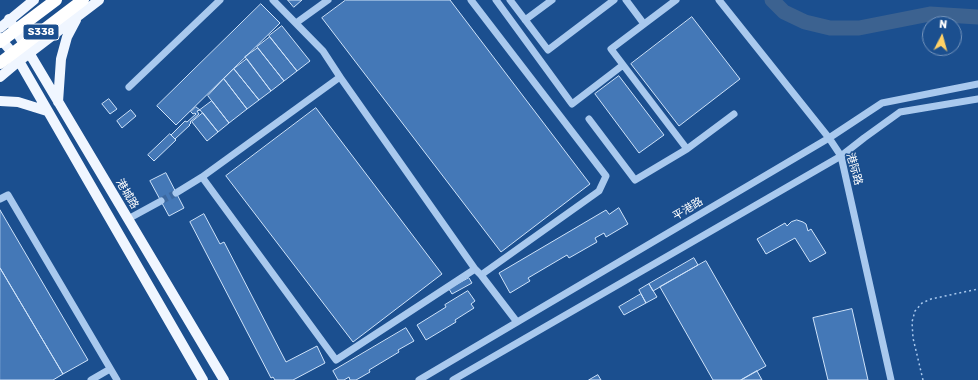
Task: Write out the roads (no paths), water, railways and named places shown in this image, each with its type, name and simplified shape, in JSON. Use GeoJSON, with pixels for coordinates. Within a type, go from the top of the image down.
{"type":"FeatureCollection","features":[{"type":"Feature","properties":{"kind":"highway","name":"S338"},"geometry":{"type":"LineString","coordinates":[[0,42],[56,0]]}},
{"type":"Feature","properties":{"kind":"highway","name":"S338"},"geometry":{"type":"LineString","coordinates":[[0,63],[83,0]]}},
{"type":"Feature","properties":{"kind":"main road"},"geometry":{"type":"LineString","coordinates":[[0,28],[34,0]]}},
{"type":"Feature","properties":{"kind":"main road"},"geometry":{"type":"LineString","coordinates":[[0,77],[99,0]]}},
{"type":"Feature","properties":{"kind":"main road"},"geometry":{"type":"LineString","coordinates":[[58,102],[61,58],[67,36],[79,15]]}},
{"type":"Feature","properties":{"kind":"main road","name":"港城路"},"geometry":{"type":"LineString","coordinates":[[10,19],[29,54],[224,380]]}},
{"type":"Feature","properties":{"kind":"main road"},"geometry":{"type":"LineString","coordinates":[[0,38],[19,61],[203,380]]}},
{"type":"Feature","properties":{"kind":"main road"},"geometry":{"type":"LineString","coordinates":[[0,100],[18,102],[47,111]]}},
{"type":"Feature","properties":{"kind":"street"},"geometry":{"type":"LineString","coordinates":[[129,87],[220,0]]}},
{"type":"Feature","properties":{"kind":"street"},"geometry":{"type":"LineString","coordinates":[[273,0],[323,51],[475,269],[517,322]]}},
{"type":"Feature","properties":{"kind":"street"},"geometry":{"type":"LineString","coordinates":[[296,23],[328,0]]}},
{"type":"Feature","properties":{"kind":"street"},"geometry":{"type":"LineString","coordinates":[[471,0],[606,176],[599,191],[481,275]]}},
{"type":"Feature","properties":{"kind":"street"},"geometry":{"type":"LineString","coordinates":[[496,0],[572,104],[623,65]]}},
{"type":"Feature","properties":{"kind":"street"},"geometry":{"type":"LineString","coordinates":[[510,0],[548,50],[614,0]]}},
{"type":"Feature","properties":{"kind":"street"},"geometry":{"type":"LineString","coordinates":[[525,20],[552,0]]}},
{"type":"Feature","properties":{"kind":"street"},"geometry":{"type":"LineString","coordinates":[[626,0],[644,24]]}},
{"type":"Feature","properties":{"kind":"street"},"geometry":{"type":"LineString","coordinates":[[676,0],[610,49],[687,149]]}},
{"type":"Feature","properties":{"kind":"street","name":"港际路"},"geometry":{"type":"LineString","coordinates":[[719,0],[829,138],[841,156],[891,380]]}},
{"type":"Feature","properties":{"kind":"street"},"geometry":{"type":"LineString","coordinates":[[176,193],[202,177],[340,77]]}},
{"type":"Feature","properties":{"kind":"street","name":"平港路"},"geometry":{"type":"LineString","coordinates":[[419,380],[829,138],[882,103],[978,84]]}},
{"type":"Feature","properties":{"kind":"street"},"geometry":{"type":"LineString","coordinates":[[453,380],[841,156],[900,112],[978,99]]}},
{"type":"Feature","properties":{"kind":"street"},"geometry":{"type":"LineString","coordinates":[[589,119],[635,180],[687,149],[734,114]]}},
{"type":"Feature","properties":{"kind":"street"},"geometry":{"type":"LineString","coordinates":[[202,177],[336,360],[475,269]]}},
{"type":"Feature","properties":{"kind":"street"},"geometry":{"type":"LineString","coordinates":[[0,199],[8,195],[117,380]]}},
{"type":"Feature","properties":{"kind":"street"},"geometry":{"type":"LineString","coordinates":[[128,219],[161,201]]}},
{"type":"Feature","properties":{"kind":"street"},"geometry":{"type":"LineString","coordinates":[[91,380],[110,368]]}},
{"type":"Feature","properties":{"kind":"waterway"},"geometry":{"type":"LineString","coordinates":[[772,0],[784,12],[805,22],[830,28],[859,28],[930,14],[978,17]]}},
{"type":"Feature","properties":{"kind":"tunnel"},"geometry":{"type":"LineString","coordinates":[[161,201],[176,193]]}}]}
